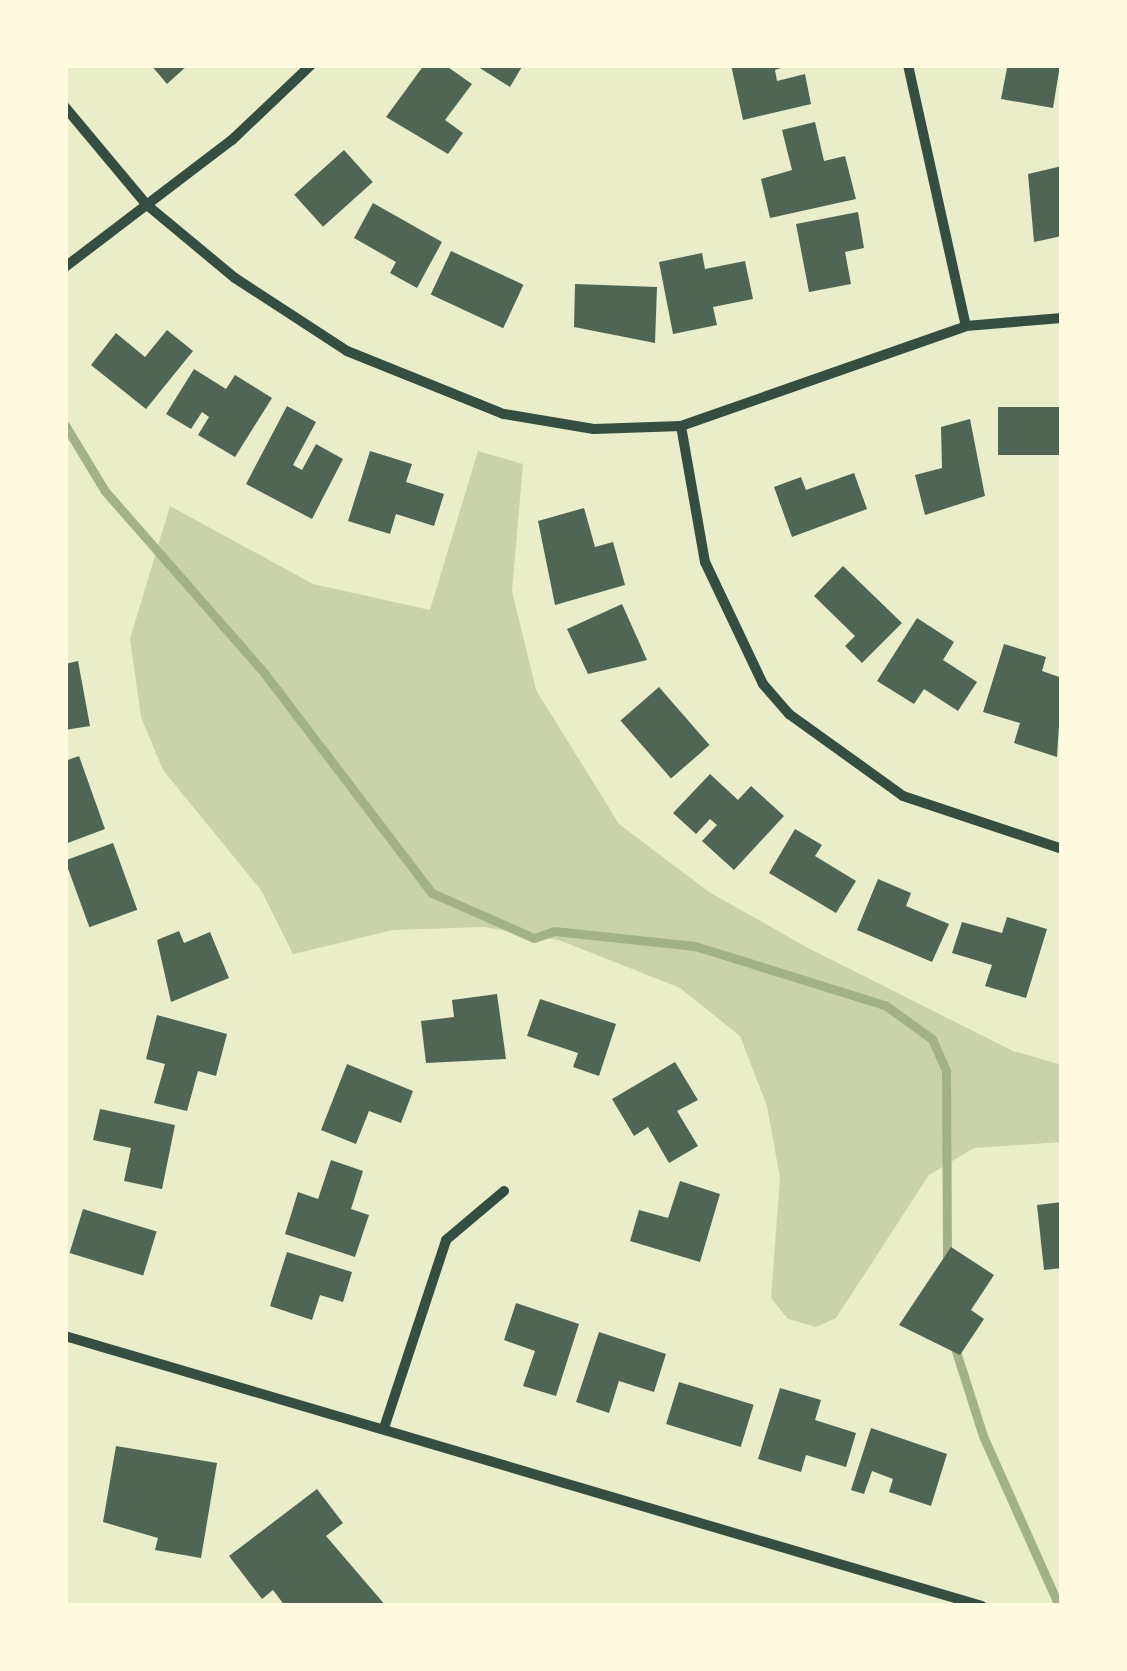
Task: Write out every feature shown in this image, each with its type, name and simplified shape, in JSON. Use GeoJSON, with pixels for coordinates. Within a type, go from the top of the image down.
{"type":"FeatureCollection","features":[{"type":"Feature","properties":{"kind":"street"},"geometry":{"type":"LineString","coordinates":[[65,267],[311,65]]}},
{"type":"Feature","properties":{"kind":"street"},"geometry":{"type":"LineString","coordinates":[[908,65],[966,326]]}},
{"type":"Feature","properties":{"kind":"street"},"geometry":{"type":"LineString","coordinates":[[65,106],[146,204],[299,322],[442,394],[564,426],[681,426],[966,326],[1062,318]]}},
{"type":"Feature","properties":{"kind":"street"},"geometry":{"type":"LineString","coordinates":[[681,426],[705,562],[764,684],[789,714],[903,796],[1062,850]]}},
{"type":"Feature","properties":{"kind":"street"},"geometry":{"type":"LineString","coordinates":[[384,1428],[446,1240],[504,1192]]}},
{"type":"Feature","properties":{"kind":"street"},"geometry":{"type":"LineString","coordinates":[[65,1336],[982,1606]]}},
{"type":"Feature","properties":{"kind":"green space"},"geometry":{"type":"Polygon","coordinates":[[[478,451],[523,464],[512,591],[536,690],[619,824],[709,892],[808,948],[1013,1051],[1062,1065],[1062,1142],[974,1148],[929,1175],[836,1318],[816,1327],[788,1319],[771,1298],[780,1178],[767,1106],[740,1036],[680,988],[559,940],[484,927],[393,930],[293,954],[261,890],[163,770],[141,717],[130,639],[170,506],[313,584],[430,610],[478,451]]]}},
{"type":"Feature","properties":{"kind":"building"},"geometry":{"type":"Polygon","coordinates":[[[151,65],[188,65],[167,84],[151,65]]]}},
{"type":"Feature","properties":{"kind":"building"},"geometry":{"type":"Polygon","coordinates":[[[424,65],[445,65],[472,84],[445,120],[463,133],[448,154],[386,117],[424,65]]]}},
{"type":"Feature","properties":{"kind":"building"},"geometry":{"type":"Polygon","coordinates":[[[475,65],[523,65],[510,87],[475,65]]]}},
{"type":"Feature","properties":{"kind":"building"},"geometry":{"type":"Polygon","coordinates":[[[731,65],[790,65],[775,70],[777,81],[805,74],[811,104],[743,120],[731,65]]]}},
{"type":"Feature","properties":{"kind":"building"},"geometry":{"type":"Polygon","coordinates":[[[1060,65],[1053,108],[1001,99],[1007,68],[1060,65]]]}},
{"type":"Feature","properties":{"kind":"building"},"geometry":{"type":"Polygon","coordinates":[[[815,122],[824,161],[845,156],[856,199],[770,218],[761,179],[792,170],[782,130],[815,122]]]}},
{"type":"Feature","properties":{"kind":"building"},"geometry":{"type":"Polygon","coordinates":[[[344,150],[373,182],[323,227],[294,195],[344,150]]]}},
{"type":"Feature","properties":{"kind":"building"},"geometry":{"type":"Polygon","coordinates":[[[1062,166],[1062,236],[1034,242],[1028,174],[1062,166]]]}},
{"type":"Feature","properties":{"kind":"building"},"geometry":{"type":"Polygon","coordinates":[[[373,203],[442,242],[417,288],[390,273],[396,262],[354,238],[373,203]]]}},
{"type":"Feature","properties":{"kind":"building"},"geometry":{"type":"Polygon","coordinates":[[[858,212],[864,248],[845,252],[851,284],[809,292],[796,224],[858,212]]]}},
{"type":"Feature","properties":{"kind":"building"},"geometry":{"type":"Polygon","coordinates":[[[451,251],[524,285],[503,328],[431,295],[451,251]]]}},
{"type":"Feature","properties":{"kind":"building"},"geometry":{"type":"Polygon","coordinates":[[[702,253],[705,269],[745,261],[753,299],[713,307],[717,325],[673,334],[659,262],[702,253]]]}},
{"type":"Feature","properties":{"kind":"building"},"geometry":{"type":"Polygon","coordinates":[[[575,284],[657,287],[655,343],[574,327],[575,284]]]}},
{"type":"Feature","properties":{"kind":"building"},"geometry":{"type":"Polygon","coordinates":[[[167,330],[193,351],[146,409],[91,365],[116,333],[145,357],[167,330]]]}},
{"type":"Feature","properties":{"kind":"building"},"geometry":{"type":"Polygon","coordinates":[[[194,369],[226,389],[235,375],[272,398],[235,457],[198,435],[209,417],[202,412],[191,429],[166,414],[194,369]]]}},
{"type":"Feature","properties":{"kind":"building"},"geometry":{"type":"Polygon","coordinates":[[[287,406],[316,422],[293,465],[302,470],[316,444],[343,459],[312,519],[246,484],[287,406]]]}},
{"type":"Feature","properties":{"kind":"building"},"geometry":{"type":"Polygon","coordinates":[[[998,407],[1062,407],[1062,455],[998,455],[998,407]]]}},
{"type":"Feature","properties":{"kind":"building"},"geometry":{"type":"Polygon","coordinates":[[[970,419],[985,496],[925,515],[915,475],[942,468],[941,427],[970,419]]]}},
{"type":"Feature","properties":{"kind":"building"},"geometry":{"type":"Polygon","coordinates":[[[370,451],[412,464],[406,482],[444,494],[434,526],[396,514],[390,534],[348,521],[370,451]]]}},
{"type":"Feature","properties":{"kind":"building"},"geometry":{"type":"Polygon","coordinates":[[[854,473],[867,509],[792,537],[774,487],[801,477],[806,490],[854,473]]]}},
{"type":"Feature","properties":{"kind":"building"},"geometry":{"type":"Polygon","coordinates":[[[584,508],[595,547],[613,542],[625,585],[555,605],[538,521],[584,508]]]}},
{"type":"Feature","properties":{"kind":"building"},"geometry":{"type":"Polygon","coordinates":[[[843,566],[902,623],[862,663],[845,646],[855,636],[814,596],[843,566]]]}},
{"type":"Feature","properties":{"kind":"building"},"geometry":{"type":"Polygon","coordinates":[[[622,604],[647,660],[588,674],[567,629],[622,604]]]}},
{"type":"Feature","properties":{"kind":"building"},"geometry":{"type":"Polygon","coordinates":[[[917,618],[954,642],[943,660],[977,682],[958,711],[924,689],[914,704],[877,681],[917,618]]]}},
{"type":"Feature","properties":{"kind":"building"},"geometry":{"type":"Polygon","coordinates":[[[1004,644],[1046,657],[1042,671],[1062,678],[1057,757],[1014,743],[1020,723],[983,712],[1004,644]]]}},
{"type":"Feature","properties":{"kind":"building"},"geometry":{"type":"Polygon","coordinates":[[[78,661],[90,726],[65,730],[65,664],[78,661]]]}},
{"type":"Feature","properties":{"kind":"building"},"geometry":{"type":"Polygon","coordinates":[[[659,687],[710,745],[671,779],[621,720],[659,687]]]}},
{"type":"Feature","properties":{"kind":"building"},"geometry":{"type":"Polygon","coordinates":[[[79,756],[105,829],[65,844],[65,761],[79,756]]]}},
{"type":"Feature","properties":{"kind":"building"},"geometry":{"type":"Polygon","coordinates":[[[710,774],[738,800],[751,786],[784,816],[734,870],[702,841],[717,825],[710,819],[696,834],[673,813],[710,774]]]}},
{"type":"Feature","properties":{"kind":"building"},"geometry":{"type":"Polygon","coordinates":[[[795,829],[822,845],[815,856],[856,881],[836,913],[769,873],[795,829]]]}},
{"type":"Feature","properties":{"kind":"building"},"geometry":{"type":"Polygon","coordinates":[[[113,843],[137,910],[89,927],[65,860],[113,843]]]}},
{"type":"Feature","properties":{"kind":"building"},"geometry":{"type":"Polygon","coordinates":[[[878,879],[911,893],[906,906],[949,924],[932,962],[857,930],[878,879]]]}},
{"type":"Feature","properties":{"kind":"building"},"geometry":{"type":"Polygon","coordinates":[[[1007,917],[1047,929],[1026,998],[985,986],[992,965],[952,953],[962,922],[1002,933],[1007,917]]]}},
{"type":"Feature","properties":{"kind":"building"},"geometry":{"type":"Polygon","coordinates":[[[179,931],[184,943],[210,932],[229,978],[171,1002],[157,940],[179,931]]]}},
{"type":"Feature","properties":{"kind":"building"},"geometry":{"type":"Polygon","coordinates":[[[497,994],[506,1059],[426,1063],[421,1021],[454,1017],[452,1000],[497,994]]]}},
{"type":"Feature","properties":{"kind":"building"},"geometry":{"type":"Polygon","coordinates":[[[540,999],[616,1024],[599,1076],[573,1067],[578,1053],[527,1036],[540,999]]]}},
{"type":"Feature","properties":{"kind":"building"},"geometry":{"type":"Polygon","coordinates":[[[157,1015],[227,1034],[216,1076],[198,1071],[187,1111],[154,1103],[165,1064],[146,1059],[157,1015]]]}},
{"type":"Feature","properties":{"kind":"building"},"geometry":{"type":"Polygon","coordinates":[[[675,1062],[698,1100],[677,1111],[698,1146],[669,1163],[648,1127],[634,1136],[612,1099],[675,1062]]]}},
{"type":"Feature","properties":{"kind":"building"},"geometry":{"type":"Polygon","coordinates":[[[347,1064],[413,1091],[401,1123],[369,1111],[356,1144],[321,1130],[347,1064]]]}},
{"type":"Feature","properties":{"kind":"building"},"geometry":{"type":"Polygon","coordinates":[[[100,1109],[175,1125],[162,1189],[124,1181],[131,1148],[93,1140],[100,1109]]]}},
{"type":"Feature","properties":{"kind":"building"},"geometry":{"type":"Polygon","coordinates":[[[331,1160],[363,1171],[351,1209],[369,1215],[355,1257],[285,1234],[298,1192],[318,1199],[331,1160]]]}},
{"type":"Feature","properties":{"kind":"building"},"geometry":{"type":"Polygon","coordinates":[[[680,1181],[720,1194],[700,1262],[630,1241],[639,1210],[668,1218],[680,1181]]]}},
{"type":"Feature","properties":{"kind":"building"},"geometry":{"type":"Polygon","coordinates":[[[1062,1202],[1062,1268],[1044,1270],[1037,1205],[1062,1202]]]}},
{"type":"Feature","properties":{"kind":"building"},"geometry":{"type":"Polygon","coordinates":[[[83,1209],[157,1232],[143,1276],[70,1253],[83,1209]]]}},
{"type":"Feature","properties":{"kind":"building"},"geometry":{"type":"Polygon","coordinates":[[[951,1247],[994,1275],[971,1310],[984,1319],[960,1355],[899,1325],[951,1247]]]}},
{"type":"Feature","properties":{"kind":"building"},"geometry":{"type":"Polygon","coordinates":[[[287,1252],[352,1272],[343,1302],[320,1295],[312,1320],[270,1306],[287,1252]]]}},
{"type":"Feature","properties":{"kind":"building"},"geometry":{"type":"Polygon","coordinates":[[[516,1303],[579,1324],[556,1396],[523,1386],[535,1351],[504,1340],[516,1303]]]}},
{"type":"Feature","properties":{"kind":"building"},"geometry":{"type":"Polygon","coordinates":[[[599,1332],[666,1354],[654,1392],[619,1381],[609,1413],[576,1402],[599,1332]]]}},
{"type":"Feature","properties":{"kind":"building"},"geometry":{"type":"Polygon","coordinates":[[[679,1382],[754,1405],[741,1447],[666,1424],[679,1382]]]}},
{"type":"Feature","properties":{"kind":"building"},"geometry":{"type":"Polygon","coordinates":[[[780,1388],[821,1400],[815,1420],[856,1433],[846,1467],[806,1455],[801,1472],[758,1459],[780,1388]]]}},
{"type":"Feature","properties":{"kind":"building"},"geometry":{"type":"Polygon","coordinates":[[[871,1428],[947,1454],[931,1506],[889,1492],[893,1479],[872,1471],[864,1494],[851,1490],[871,1428]]]}},
{"type":"Feature","properties":{"kind":"building"},"geometry":{"type":"Polygon","coordinates":[[[116,1446],[217,1463],[201,1558],[155,1550],[158,1538],[103,1522],[116,1446]]]}},
{"type":"Feature","properties":{"kind":"building"},"geometry":{"type":"Polygon","coordinates":[[[317,1489],[343,1523],[326,1536],[386,1606],[285,1606],[273,1590],[262,1599],[229,1556],[317,1489]]]}},
{"type":"Feature","properties":{"kind":"waterway"},"geometry":{"type":"LineString","coordinates":[[65,425],[105,491],[265,674],[432,893],[534,938],[554,931],[695,946],[885,1005],[932,1039],[946,1071],[947,1261]]}},
{"type":"Feature","properties":{"kind":"waterway"},"geometry":{"type":"LineString","coordinates":[[954,1345],[983,1436],[1059,1606]]}}]}
